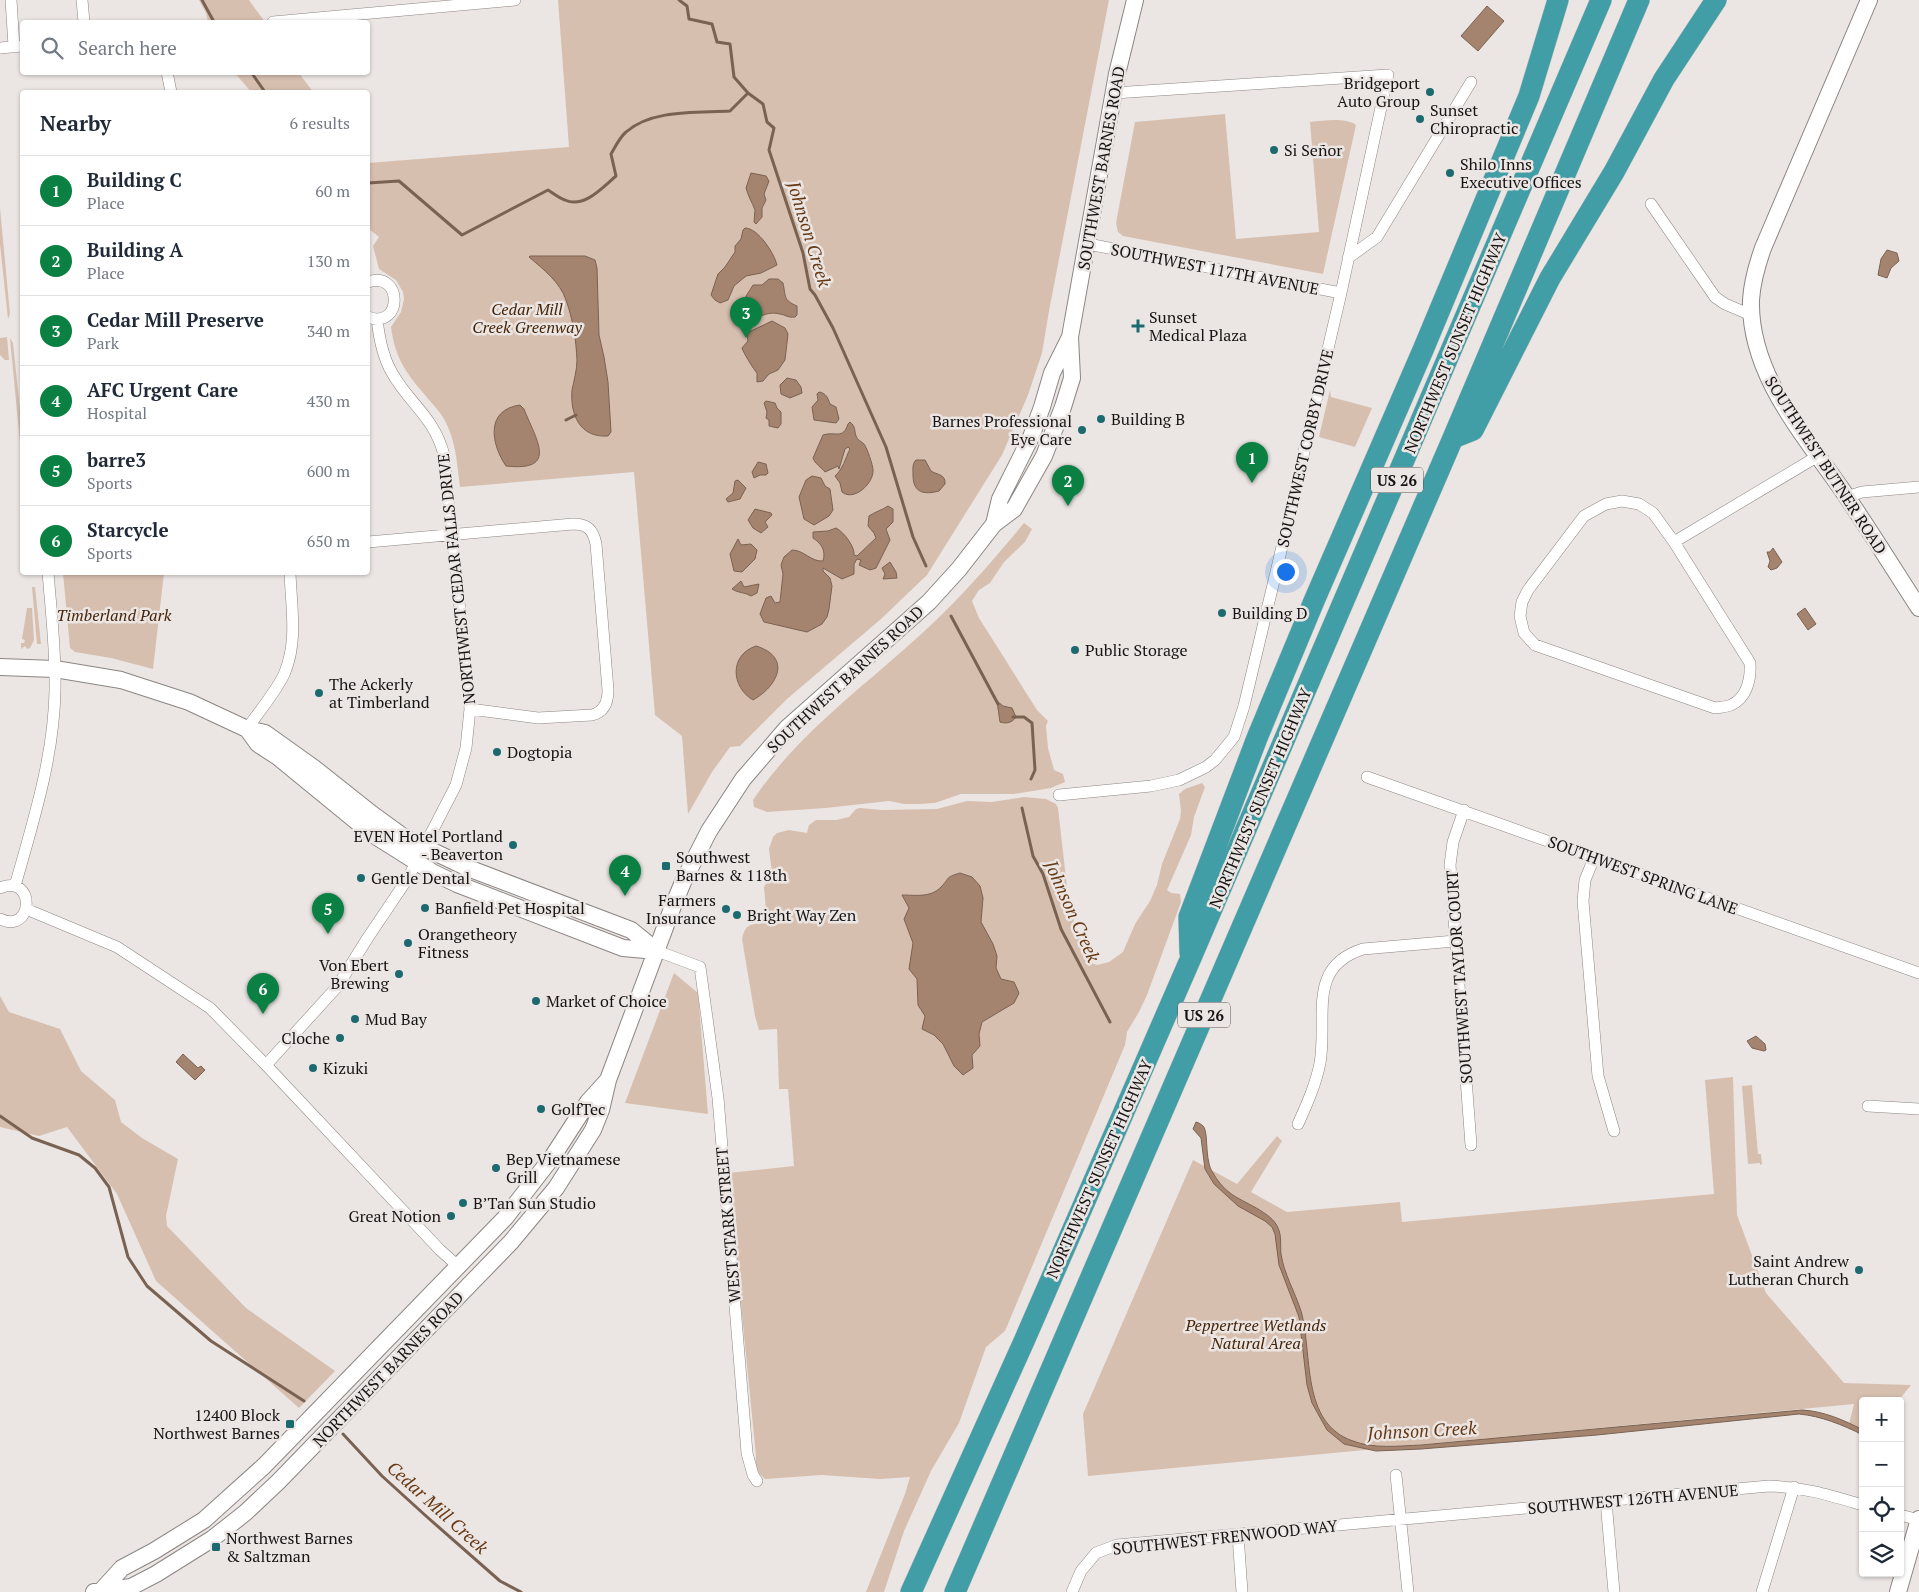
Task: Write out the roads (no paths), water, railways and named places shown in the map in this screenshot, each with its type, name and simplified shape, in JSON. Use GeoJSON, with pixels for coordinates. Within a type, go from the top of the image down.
{"type":"FeatureCollection","features":[{"type":"Feature","properties":{"kind":"highway"},"geometry":{"type":"LineString","coordinates":[[1190,960],[1189,917],[1257,738],[1529,96],[1558,0]]}},
{"type":"Feature","properties":{"kind":"highway"},"geometry":{"type":"LineString","coordinates":[[1529,96],[1549,63],[1573,0]]}},
{"type":"Feature","properties":{"kind":"highway","name":"NORTHWEST SUNSET HIGHWAY"},"geometry":{"type":"LineString","coordinates":[[911,1592],[1025,1339],[1190,960],[1602,0]]}},
{"type":"Feature","properties":{"kind":"highway","name":"NORTHWEST SUNSET HIGHWAY"},"geometry":{"type":"LineString","coordinates":[[954,1592],[1453,438],[1639,0]]}},
{"type":"Feature","properties":{"kind":"highway"},"geometry":{"type":"LineString","coordinates":[[1453,438],[1473,430],[1550,278],[1614,172],[1664,79],[1716,0]]}},
{"type":"Feature","properties":{"kind":"main road","name":"SOUTHWEST BARNES ROAD"},"geometry":{"type":"LineString","coordinates":[[657,951],[673,906],[708,831],[743,779],[788,728],[928,602],[965,562],[994,524],[1014,509],[1044,456],[1060,416],[1072,378],[1070,337],[1114,93],[1134,0]]}},
{"type":"Feature","properties":{"kind":"main road","name":"SOUTHWEST BUTNER ROAD"},"geometry":{"type":"LineString","coordinates":[[1870,0],[1763,248],[1755,275],[1751,298],[1751,315],[1754,337],[1768,377],[1780,398],[1919,608]]}},
{"type":"Feature","properties":{"kind":"main road","name":"SOUTHWEST BARNES ROAD"},"geometry":{"type":"LineString","coordinates":[[994,524],[1000,499],[1031,437],[1052,373],[1070,337]]}},
{"type":"Feature","properties":{"kind":"main road"},"geometry":{"type":"LineString","coordinates":[[1031,437],[1044,456]]}},
{"type":"Feature","properties":{"kind":"main road"},"geometry":{"type":"LineString","coordinates":[[0,667],[55,669],[138,684],[189,702],[247,729],[265,734],[282,744],[405,838],[423,848],[468,868],[631,930],[657,951]]}},
{"type":"Feature","properties":{"kind":"main road"},"geometry":{"type":"LineString","coordinates":[[247,729],[258,744],[292,768],[359,825],[416,863],[457,884],[623,948],[657,951]]}},
{"type":"Feature","properties":{"kind":"main road","name":"NORTHWEST BARNES ROAD"},"geometry":{"type":"LineString","coordinates":[[99,1591],[131,1587],[179,1561],[212,1540],[245,1513],[278,1482],[534,1216],[569,1170],[593,1130],[601,1110],[608,1080],[657,951]]}},
{"type":"Feature","properties":{"kind":"main road","name":"NORTHWEST BARNES ROAD"},"geometry":{"type":"LineString","coordinates":[[99,1591],[122,1568],[204,1520],[264,1466],[488,1238],[522,1198],[553,1156],[588,1102],[608,1080]]}},
{"type":"Feature","properties":{"kind":"main road"},"geometry":{"type":"LineString","coordinates":[[1898,1592],[1919,1520]]}},
{"type":"Feature","properties":{"kind":"street"},"geometry":{"type":"LineString","coordinates":[[0,48],[18,46],[11,0]]}},
{"type":"Feature","properties":{"kind":"street"},"geometry":{"type":"LineString","coordinates":[[82,0],[84,20]]}},
{"type":"Feature","properties":{"kind":"street"},"geometry":{"type":"LineString","coordinates":[[295,20],[515,0]]}},
{"type":"Feature","properties":{"kind":"street"},"geometry":{"type":"LineString","coordinates":[[168,75],[171,90]]}},
{"type":"Feature","properties":{"kind":"street","name":"SOUTHWEST CORBY DRIVE"},"geometry":{"type":"LineString","coordinates":[[1059,795],[1152,786],[1179,780],[1206,767],[1215,760],[1234,737],[1248,689],[1341,293],[1388,75],[1114,93]]}},
{"type":"Feature","properties":{"kind":"street"},"geometry":{"type":"LineString","coordinates":[[1348,258],[1376,237],[1471,82]]}},
{"type":"Feature","properties":{"kind":"street"},"geometry":{"type":"LineString","coordinates":[[1651,204],[1716,297],[1725,304],[1751,315]]}},
{"type":"Feature","properties":{"kind":"street","name":"SOUTHWEST 117TH AVENUE"},"geometry":{"type":"LineString","coordinates":[[1088,244],[1341,293]]}},
{"type":"Feature","properties":{"kind":"street"},"geometry":{"type":"LineString","coordinates":[[370,282],[382,282],[390,287],[394,295],[393,309],[386,316],[372,318]]}},
{"type":"Feature","properties":{"kind":"street","name":"NORTHWEST CEDAR FALLS DRIVE"},"geometry":{"type":"LineString","coordinates":[[372,318],[391,371],[428,418],[442,446],[470,709],[469,732],[463,763],[446,804],[416,863]]}},
{"type":"Feature","properties":{"kind":"street"},"geometry":{"type":"LineString","coordinates":[[1674,542],[1818,456]]}},
{"type":"Feature","properties":{"kind":"street"},"geometry":{"type":"LineString","coordinates":[[1847,497],[1862,492],[1919,487]]}},
{"type":"Feature","properties":{"kind":"street"},"geometry":{"type":"LineString","coordinates":[[1622,501],[1639,504],[1653,512],[1674,542],[1750,663],[1751,678],[1745,692],[1732,705],[1715,708],[1535,645],[1524,633],[1520,616],[1525,596],[1562,542],[1584,516],[1606,504],[1622,501]]}},
{"type":"Feature","properties":{"kind":"street"},"geometry":{"type":"LineString","coordinates":[[370,542],[582,524],[592,532],[596,544],[608,690],[604,708],[597,714],[547,718],[470,709]]}},
{"type":"Feature","properties":{"kind":"street"},"geometry":{"type":"LineString","coordinates":[[15,886],[41,794],[48,758],[56,690],[48,575]]}},
{"type":"Feature","properties":{"kind":"street"},"geometry":{"type":"LineString","coordinates":[[247,729],[285,673],[292,650],[293,628],[290,575]]}},
{"type":"Feature","properties":{"kind":"street","name":"SOUTHWEST SPRING LANE"},"geometry":{"type":"LineString","coordinates":[[1367,777],[1919,972]]}},
{"type":"Feature","properties":{"kind":"street","name":"SOUTHWEST TAYLOR COURT"},"geometry":{"type":"LineString","coordinates":[[1464,810],[1453,842],[1450,865],[1471,1145]]}},
{"type":"Feature","properties":{"kind":"street"},"geometry":{"type":"LineString","coordinates":[[1594,858],[1585,880],[1583,901],[1598,1076],[1614,1131]]}},
{"type":"Feature","properties":{"kind":"street"},"geometry":{"type":"LineString","coordinates":[[266,1065],[337,987],[367,939],[404,886],[416,863]]}},
{"type":"Feature","properties":{"kind":"street"},"geometry":{"type":"LineString","coordinates":[[0,888],[8,885],[15,886],[25,895],[27,902],[26,909],[18,920],[11,922],[0,919]]}},
{"type":"Feature","properties":{"kind":"street"},"geometry":{"type":"LineString","coordinates":[[26,909],[92,935],[137,958],[210,1008],[440,1250],[459,1267]]}},
{"type":"Feature","properties":{"kind":"street"},"geometry":{"type":"LineString","coordinates":[[1298,1124],[1315,1084],[1323,1037],[1324,985],[1329,972],[1340,960],[1364,949],[1456,941]]}},
{"type":"Feature","properties":{"kind":"street","name":"WEST STARK STREET"},"geometry":{"type":"LineString","coordinates":[[657,951],[700,967],[718,1098],[747,1453],[757,1482]]}},
{"type":"Feature","properties":{"kind":"street"},"geometry":{"type":"LineString","coordinates":[[1868,1106],[1919,1109]]}},
{"type":"Feature","properties":{"kind":"street"},"geometry":{"type":"LineString","coordinates":[[1396,1475],[1408,1592]]}},
{"type":"Feature","properties":{"kind":"street","name":"SOUTHWEST 126TH AVENUE"},"geometry":{"type":"LineString","coordinates":[[1401,1520],[1769,1486],[1794,1487],[1859,1503]]}},
{"type":"Feature","properties":{"kind":"street"},"geometry":{"type":"LineString","coordinates":[[1762,1592],[1794,1487]]}},
{"type":"Feature","properties":{"kind":"street"},"geometry":{"type":"LineString","coordinates":[[1606,1501],[1614,1592]]}},
{"type":"Feature","properties":{"kind":"street"},"geometry":{"type":"LineString","coordinates":[[1904,1516],[1919,1520]]}},
{"type":"Feature","properties":{"kind":"street","name":"SOUTHWEST FRENWOOD WAY"},"geometry":{"type":"LineString","coordinates":[[1072,1592],[1080,1571],[1096,1552],[1117,1545],[1401,1520]]}},
{"type":"Feature","properties":{"kind":"street"},"geometry":{"type":"LineString","coordinates":[[1238,1535],[1242,1592]]}},
{"type":"Feature","properties":{"kind":"waterway"},"geometry":{"type":"LineString","coordinates":[[202,0],[213,20]]}},
{"type":"Feature","properties":{"kind":"waterway","name":"Johnson Creek"},"geometry":{"type":"LineString","coordinates":[[679,0],[687,6],[689,19],[712,24],[717,42],[730,44],[734,77],[748,93],[763,104],[767,122],[774,128],[769,150],[803,253],[810,289],[833,328],[886,447],[913,537],[926,566]]}},
{"type":"Feature","properties":{"kind":"waterway"},"geometry":{"type":"LineString","coordinates":[[253,75],[264,90]]}},
{"type":"Feature","properties":{"kind":"waterway"},"geometry":{"type":"LineString","coordinates":[[370,183],[399,181],[462,235],[548,190],[572,202],[586,199],[599,191],[616,176],[611,154],[624,134],[637,125],[649,119],[675,114],[730,111],[748,93]]}},
{"type":"Feature","properties":{"kind":"waterway"},"geometry":{"type":"LineString","coordinates":[[566,420],[576,415]]}},
{"type":"Feature","properties":{"kind":"waterway","name":"Johnson Creek"},"geometry":{"type":"LineString","coordinates":[[951,616],[998,704]]}},
{"type":"Feature","properties":{"kind":"waterway","name":"Johnson Creek"},"geometry":{"type":"LineString","coordinates":[[1013,717],[1024,717],[1032,723],[1035,770],[1031,779]]}},
{"type":"Feature","properties":{"kind":"waterway","name":"Johnson Creek"},"geometry":{"type":"LineString","coordinates":[[1022,808],[1033,856],[1043,874],[1061,929],[1110,1022]]}},
{"type":"Feature","properties":{"kind":"waterway","name":"Cedar Mill Creek"},"geometry":{"type":"LineString","coordinates":[[0,1116],[32,1138],[79,1155],[95,1168],[109,1187],[128,1257],[147,1286],[211,1341],[304,1401]]}},
{"type":"Feature","properties":{"kind":"waterway","name":"Cedar Mill Creek"},"geometry":{"type":"LineString","coordinates":[[343,1434],[382,1476],[426,1516],[500,1581],[521,1592]]}},
{"type":"Feature","properties":{"kind":"place","name":"Bridgeport Auto Group"},"geometry":{"type":"Point","coordinates":[1430,92]}},
{"type":"Feature","properties":{"kind":"place","name":"Sunset Chiropractic"},"geometry":{"type":"Point","coordinates":[1420,119]}},
{"type":"Feature","properties":{"kind":"place","name":"Si Señor"},"geometry":{"type":"Point","coordinates":[1274,150]}},
{"type":"Feature","properties":{"kind":"place","name":"Shilo Inns Executive Offices"},"geometry":{"type":"Point","coordinates":[1450,173]}},
{"type":"Feature","properties":{"kind":"place","name":"Sunset Medical Plaza"},"geometry":{"type":"Point","coordinates":[1138,326]}},
{"type":"Feature","properties":{"kind":"place","name":"Cedar Mill Preserve"},"geometry":{"type":"Point","coordinates":[746,338]}},
{"type":"Feature","properties":{"kind":"place","name":"Building B"},"geometry":{"type":"Point","coordinates":[1101,419]}},
{"type":"Feature","properties":{"kind":"place","name":"Barnes Professional Eye Care"},"geometry":{"type":"Point","coordinates":[1082,430]}},
{"type":"Feature","properties":{"kind":"place","name":"Building C"},"geometry":{"type":"Point","coordinates":[1252,483]}},
{"type":"Feature","properties":{"kind":"place","name":"Building A"},"geometry":{"type":"Point","coordinates":[1068,506]}},
{"type":"Feature","properties":{"kind":"place","name":"Building D"},"geometry":{"type":"Point","coordinates":[1222,613]}},
{"type":"Feature","properties":{"kind":"place","name":"Public Storage"},"geometry":{"type":"Point","coordinates":[1075,650]}},
{"type":"Feature","properties":{"kind":"place","name":"The Ackerly at Timberland"},"geometry":{"type":"Point","coordinates":[319,693]}},
{"type":"Feature","properties":{"kind":"place","name":"Dogtopia"},"geometry":{"type":"Point","coordinates":[497,752]}},
{"type":"Feature","properties":{"kind":"place","name":"EVEN Hotel Portland - Beaverton"},"geometry":{"type":"Point","coordinates":[513,845]}},
{"type":"Feature","properties":{"kind":"place","name":"Southwest Barnes & 118th"},"geometry":{"type":"Point","coordinates":[666,866]}},
{"type":"Feature","properties":{"kind":"place","name":"Gentle Dental"},"geometry":{"type":"Point","coordinates":[361,878]}},
{"type":"Feature","properties":{"kind":"place","name":"AFC Urgent Care"},"geometry":{"type":"Point","coordinates":[625,896]}},
{"type":"Feature","properties":{"kind":"place","name":"Banfield Pet Hospital"},"geometry":{"type":"Point","coordinates":[425,908]}},
{"type":"Feature","properties":{"kind":"place","name":"Farmers Insurance"},"geometry":{"type":"Point","coordinates":[726,909]}},
{"type":"Feature","properties":{"kind":"place","name":"Bright Way Zen"},"geometry":{"type":"Point","coordinates":[737,915]}},
{"type":"Feature","properties":{"kind":"place","name":"barre3"},"geometry":{"type":"Point","coordinates":[328,934]}},
{"type":"Feature","properties":{"kind":"place","name":"Orangetheory Fitness"},"geometry":{"type":"Point","coordinates":[408,943]}},
{"type":"Feature","properties":{"kind":"place","name":"Von Ebert Brewing"},"geometry":{"type":"Point","coordinates":[399,974]}},
{"type":"Feature","properties":{"kind":"place","name":"Market of Choice"},"geometry":{"type":"Point","coordinates":[536,1001]}},
{"type":"Feature","properties":{"kind":"place","name":"Starcycle"},"geometry":{"type":"Point","coordinates":[263,1014]}},
{"type":"Feature","properties":{"kind":"place","name":"Mud Bay"},"geometry":{"type":"Point","coordinates":[355,1019]}},
{"type":"Feature","properties":{"kind":"place","name":"Cloche"},"geometry":{"type":"Point","coordinates":[340,1038]}},
{"type":"Feature","properties":{"kind":"place","name":"Kizuki"},"geometry":{"type":"Point","coordinates":[313,1068]}},
{"type":"Feature","properties":{"kind":"place","name":"GolfTec"},"geometry":{"type":"Point","coordinates":[541,1109]}},
{"type":"Feature","properties":{"kind":"place","name":"Bep Vietnamese Grill"},"geometry":{"type":"Point","coordinates":[496,1168]}},
{"type":"Feature","properties":{"kind":"place","name":"B’Tan Sun Studio"},"geometry":{"type":"Point","coordinates":[463,1203]}},
{"type":"Feature","properties":{"kind":"place","name":"Great Notion"},"geometry":{"type":"Point","coordinates":[451,1216]}},
{"type":"Feature","properties":{"kind":"place","name":"Saint Andrew Lutheran Church"},"geometry":{"type":"Point","coordinates":[1859,1270]}},
{"type":"Feature","properties":{"kind":"place","name":"12400 Block Northwest Barnes"},"geometry":{"type":"Point","coordinates":[290,1424]}},
{"type":"Feature","properties":{"kind":"place","name":"Northwest Barnes & Saltzman"},"geometry":{"type":"Point","coordinates":[216,1547]}},
{"type":"Feature","properties":{"kind":"park label","name":"Cedar Mill Creek Greenway"},"geometry":{"type":"Point","coordinates":[527,318]}},
{"type":"Feature","properties":{"kind":"park label","name":"Timberland Park"},"geometry":{"type":"Point","coordinates":[114,615]}},
{"type":"Feature","properties":{"kind":"park label","name":"Peppertree Wetlands Natural Area"},"geometry":{"type":"Point","coordinates":[1256,1334]}}]}
